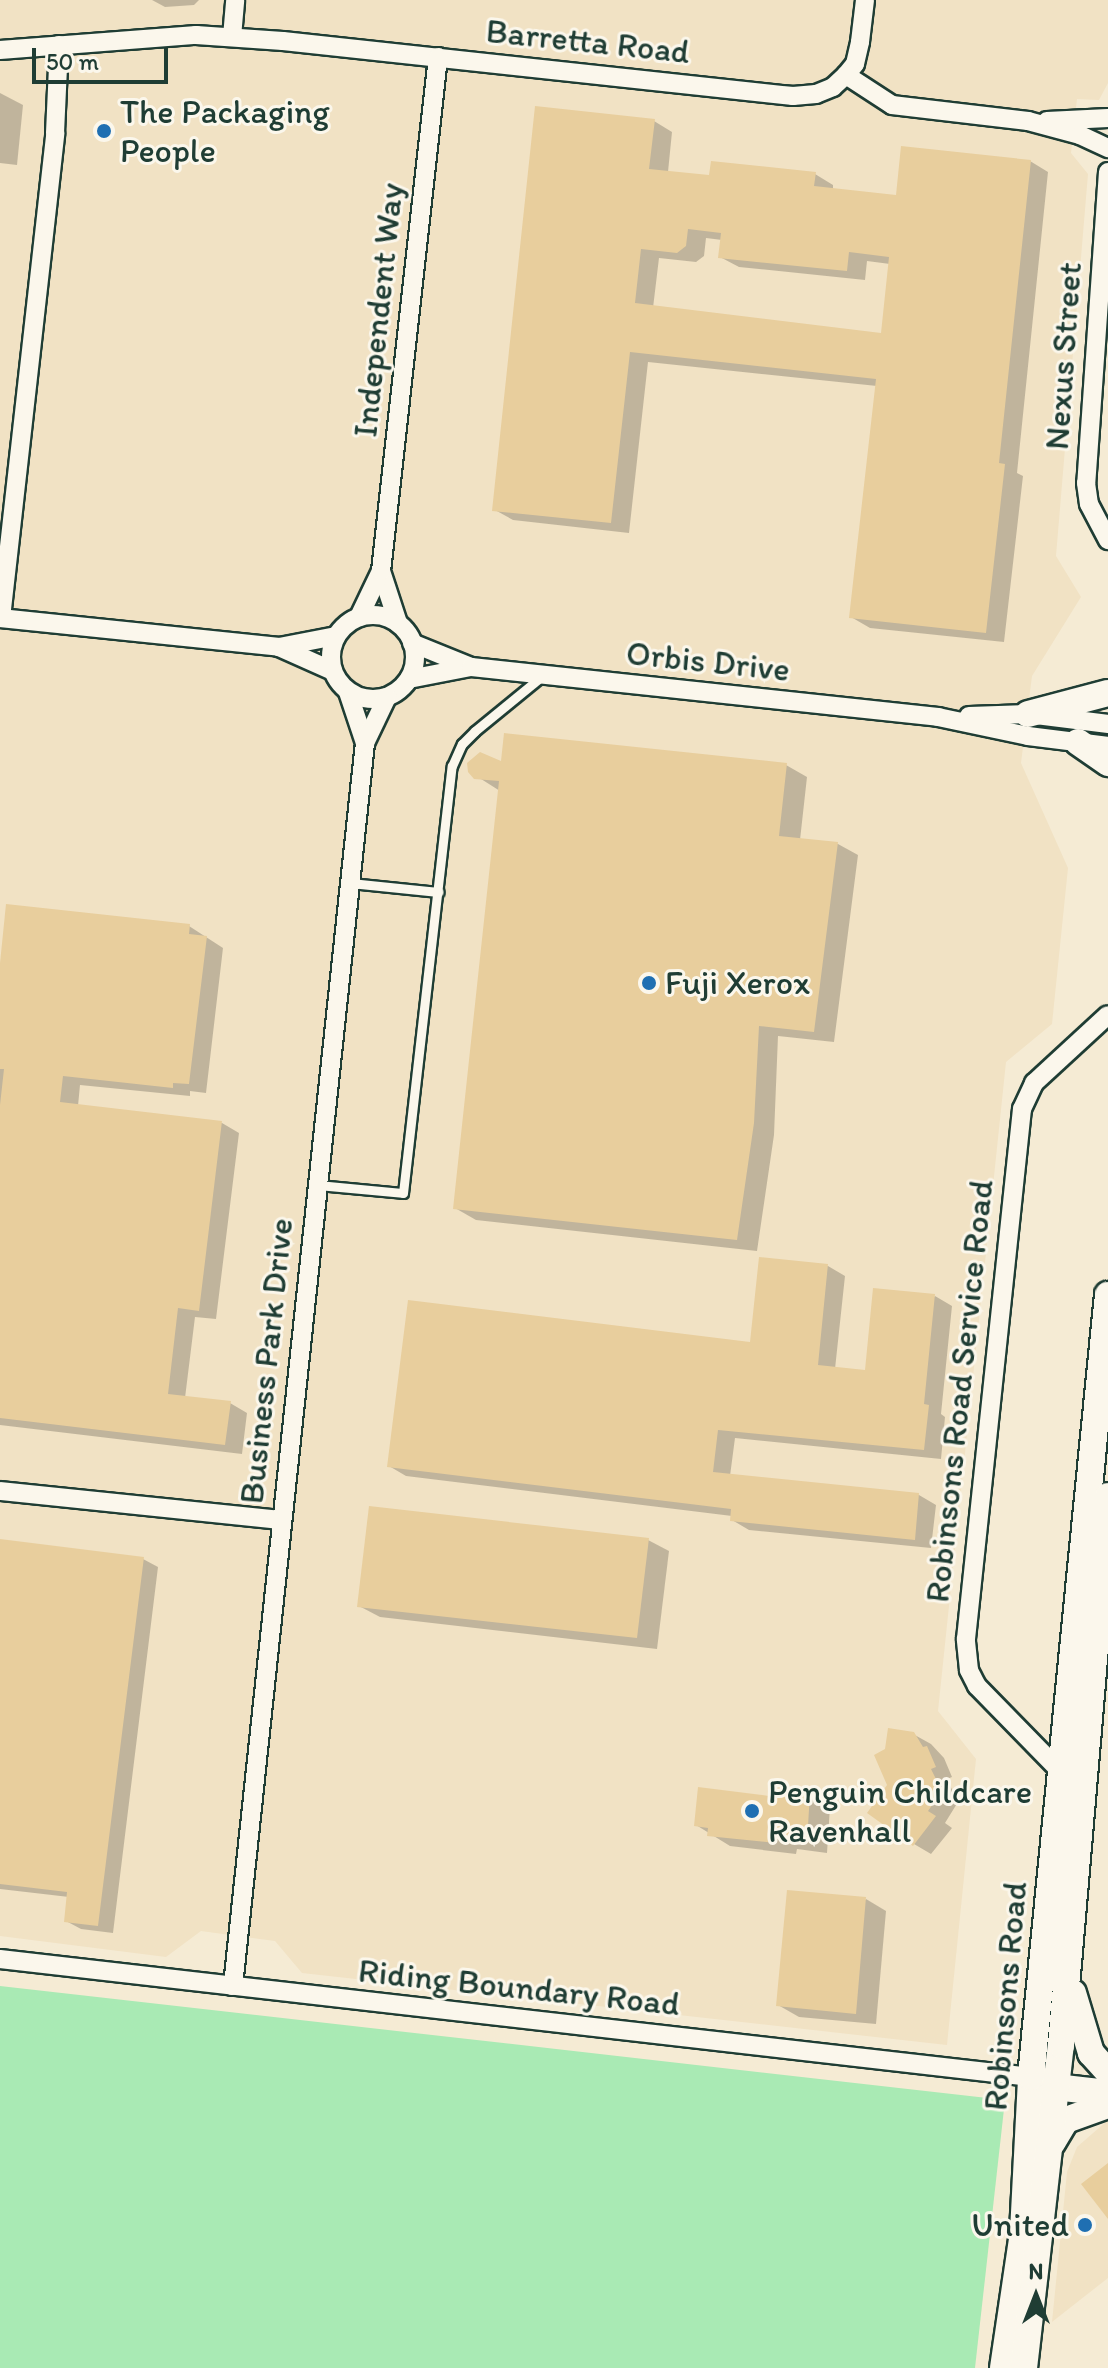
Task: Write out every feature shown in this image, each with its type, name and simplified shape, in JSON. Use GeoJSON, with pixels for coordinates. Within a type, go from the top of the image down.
{"type":"FeatureCollection","features":[{"type":"Feature","properties":{"kind":"main road"},"geometry":{"type":"LineString","coordinates":[[1028,714],[1108,693]]}},
{"type":"Feature","properties":{"kind":"main road"},"geometry":{"type":"LineString","coordinates":[[1078,742],[1108,763]]}},
{"type":"Feature","properties":{"kind":"main road","name":"Robinsons Road"},"geometry":{"type":"LineString","coordinates":[[1003,2368],[1068,1966],[1098,1549],[1108,1295]]}},
{"type":"Feature","properties":{"kind":"main road","name":"Robinsons Road"},"geometry":{"type":"LineString","coordinates":[[1098,1549],[1108,1496]]}},
{"type":"Feature","properties":{"kind":"main road","name":"Robinsons Road"},"geometry":{"type":"LineString","coordinates":[[1024,2368],[1052,2143],[1048,2078],[1062,1773],[1090,1682]]}},
{"type":"Feature","properties":{"kind":"main road"},"geometry":{"type":"LineString","coordinates":[[1068,1966],[1078,2017],[1091,2053],[1108,2074]]}},
{"type":"Feature","properties":{"kind":"main road"},"geometry":{"type":"LineString","coordinates":[[1048,2078],[1108,2074]]}},
{"type":"Feature","properties":{"kind":"main road"},"geometry":{"type":"LineString","coordinates":[[1048,2078],[1108,2093]]}},
{"type":"Feature","properties":{"kind":"main road"},"geometry":{"type":"LineString","coordinates":[[1052,2143],[1066,2120],[1108,2105]]}},
{"type":"Feature","properties":{"kind":"street"},"geometry":{"type":"LineString","coordinates":[[232,37],[235,0]]}},
{"type":"Feature","properties":{"kind":"street"},"geometry":{"type":"LineString","coordinates":[[865,0],[855,64],[846,75],[877,99],[892,105],[1028,121],[1080,135],[1108,148]]}},
{"type":"Feature","properties":{"kind":"street","name":"Barretta Road"},"geometry":{"type":"LineString","coordinates":[[0,50],[196,35],[232,37],[793,96],[816,94],[833,87],[846,75]]}},
{"type":"Feature","properties":{"kind":"street"},"geometry":{"type":"LineString","coordinates":[[59,45],[55,133],[1,618],[279,647],[336,636]]}},
{"type":"Feature","properties":{"kind":"street","name":"Independent Way"},"geometry":{"type":"LineString","coordinates":[[359,617],[381,571],[438,57]]}},
{"type":"Feature","properties":{"kind":"street"},"geometry":{"type":"LineString","coordinates":[[1028,121],[1108,118]]}},
{"type":"Feature","properties":{"kind":"street","name":"Nexus Street"},"geometry":{"type":"LineString","coordinates":[[1108,172],[1086,483],[1089,504],[1108,540]]}},
{"type":"Feature","properties":{"kind":"street","name":"Independent Way"},"geometry":{"type":"LineString","coordinates":[[381,571],[398,623]]}},
{"type":"Feature","properties":{"kind":"street"},"geometry":{"type":"LineString","coordinates":[[279,647],[333,671],[348,692],[373,699],[387,697],[409,679],[414,668],[412,643],[398,623],[386,617],[359,617],[336,636],[331,647],[333,671]]}},
{"type":"Feature","properties":{"kind":"street","name":"Orbis Drive"},"geometry":{"type":"LineString","coordinates":[[412,643],[471,667],[938,717],[1108,746]]}},
{"type":"Feature","properties":{"kind":"street","name":"Orbis Drive"},"geometry":{"type":"LineString","coordinates":[[409,679],[471,667]]}},
{"type":"Feature","properties":{"kind":"street","name":"Business Park Drive"},"geometry":{"type":"LineString","coordinates":[[348,692],[365,743]]}},
{"type":"Feature","properties":{"kind":"street","name":"Business Park Drive"},"geometry":{"type":"LineString","coordinates":[[233,1986],[365,743],[387,697]]}},
{"type":"Feature","properties":{"kind":"street","name":"Orbis Drive"},"geometry":{"type":"LineString","coordinates":[[938,717],[1028,714],[1108,724]]}},
{"type":"Feature","properties":{"kind":"street","name":"Robinsons Road Service Road"},"geometry":{"type":"LineString","coordinates":[[1062,1773],[977,1686],[969,1670],[966,1639],[1022,1109],[1034,1083],[1108,1015]]}},
{"type":"Feature","properties":{"kind":"street"},"geometry":{"type":"LineString","coordinates":[[0,1491],[282,1520]]}},
{"type":"Feature","properties":{"kind":"street","name":"Riding Boundary Road"},"geometry":{"type":"LineString","coordinates":[[0,1959],[1048,2078]]}},
{"type":"Feature","properties":{"kind":"lane"},"geometry":{"type":"LineString","coordinates":[[317,1185],[403,1193],[452,766],[462,744],[543,675]]}},
{"type":"Feature","properties":{"kind":"lane"},"geometry":{"type":"LineString","coordinates":[[349,883],[439,892]]}},
{"type":"Feature","properties":{"kind":"shaded area"},"geometry":{"type":"Polygon","coordinates":[[[0,0],[1108,0],[1108,83],[1099,100],[1077,99],[1071,153],[1088,174],[1056,556],[1081,597],[1032,676],[1021,763],[1068,868],[1052,1024],[1006,1062],[938,1711],[976,1759],[947,2045],[302,1973],[275,1941],[201,1931],[166,1957],[0,1936],[0,0]]]}},
{"type":"Feature","properties":{"kind":"shaded area","name":"United"},"geometry":{"type":"Polygon","coordinates":[[[1108,2120],[1108,2278],[1052,2322],[1067,2172],[1077,2147],[1108,2120]]]}},
{"type":"Feature","properties":{"kind":"green space"},"geometry":{"type":"Polygon","coordinates":[[[0,1986],[1005,2100],[975,2368],[0,2368],[0,1986]]]}},
{"type":"Feature","properties":{"kind":"building"},"geometry":{"type":"Polygon","coordinates":[[[535,106],[655,119],[649,169],[709,175],[711,161],[816,172],[814,186],[896,195],[901,146],[1031,160],[999,463],[1005,464],[986,633],[849,618],[876,379],[630,352],[611,523],[492,511],[535,106]],[[688,229],[686,246],[677,253],[641,249],[635,303],[881,333],[889,257],[849,252],[847,271],[718,258],[721,233],[688,229]]]}},
{"type":"Feature","properties":{"kind":"building","name":"Fuji Xerox"},"geometry":{"type":"Polygon","coordinates":[[[504,733],[787,763],[779,836],[838,842],[814,1032],[759,1026],[754,1123],[737,1240],[453,1209],[499,781],[474,779],[468,772],[467,763],[480,752],[501,761],[504,733]]]}},
{"type":"Feature","properties":{"kind":"building"},"geometry":{"type":"Polygon","coordinates":[[[6,904],[190,924],[189,934],[207,936],[189,1084],[173,1083],[173,1088],[63,1076],[60,1102],[222,1121],[199,1311],[178,1308],[168,1394],[231,1401],[225,1445],[0,1418],[0,1105],[4,1069],[0,1069],[0,963],[6,904]]]}},
{"type":"Feature","properties":{"kind":"building"},"geometry":{"type":"Polygon","coordinates":[[[759,1257],[828,1264],[818,1365],[865,1370],[873,1288],[935,1294],[924,1404],[929,1405],[924,1450],[718,1430],[713,1472],[919,1493],[915,1540],[730,1521],[731,1509],[387,1467],[408,1300],[750,1342],[759,1257]]]}},
{"type":"Feature","properties":{"kind":"building"},"geometry":{"type":"Polygon","coordinates":[[[369,1506],[649,1538],[637,1638],[357,1607],[369,1506]]]}},
{"type":"Feature","properties":{"kind":"building"},"geometry":{"type":"Polygon","coordinates":[[[0,1539],[144,1557],[98,1926],[64,1922],[67,1892],[0,1884],[0,1539]]]}},
{"type":"Feature","properties":{"kind":"building"},"geometry":{"type":"Polygon","coordinates":[[[888,1728],[914,1732],[923,1747],[927,1746],[936,1767],[931,1769],[942,1791],[928,1811],[936,1816],[913,1846],[867,1813],[887,1785],[874,1755],[885,1749],[888,1728]]]}},
{"type":"Feature","properties":{"kind":"building","name":"Penguin Childcare Ravenhall"},"geometry":{"type":"Polygon","coordinates":[[[698,1787],[769,1796],[770,1788],[810,1793],[807,1842],[777,1839],[776,1843],[707,1836],[708,1828],[694,1826],[698,1787]]]}},
{"type":"Feature","properties":{"kind":"building"},"geometry":{"type":"Polygon","coordinates":[[[787,1890],[866,1897],[856,2014],[776,2006],[787,1890]]]}},
{"type":"Feature","properties":{"kind":"building"},"geometry":{"type":"Polygon","coordinates":[[[1108,2163],[1108,2219],[1081,2184],[1108,2163]]]}},
{"type":"Feature","properties":{"kind":"place","name":"The Packaging People"},"geometry":{"type":"Point","coordinates":[104,131]}},
{"type":"Feature","properties":{"kind":"place","name":"Fuji Xerox"},"geometry":{"type":"Point","coordinates":[649,983]}},
{"type":"Feature","properties":{"kind":"place","name":"Penguin Childcare Ravenhall"},"geometry":{"type":"Point","coordinates":[752,1811]}},
{"type":"Feature","properties":{"kind":"place","name":"United"},"geometry":{"type":"Point","coordinates":[1085,2225]}}]}
